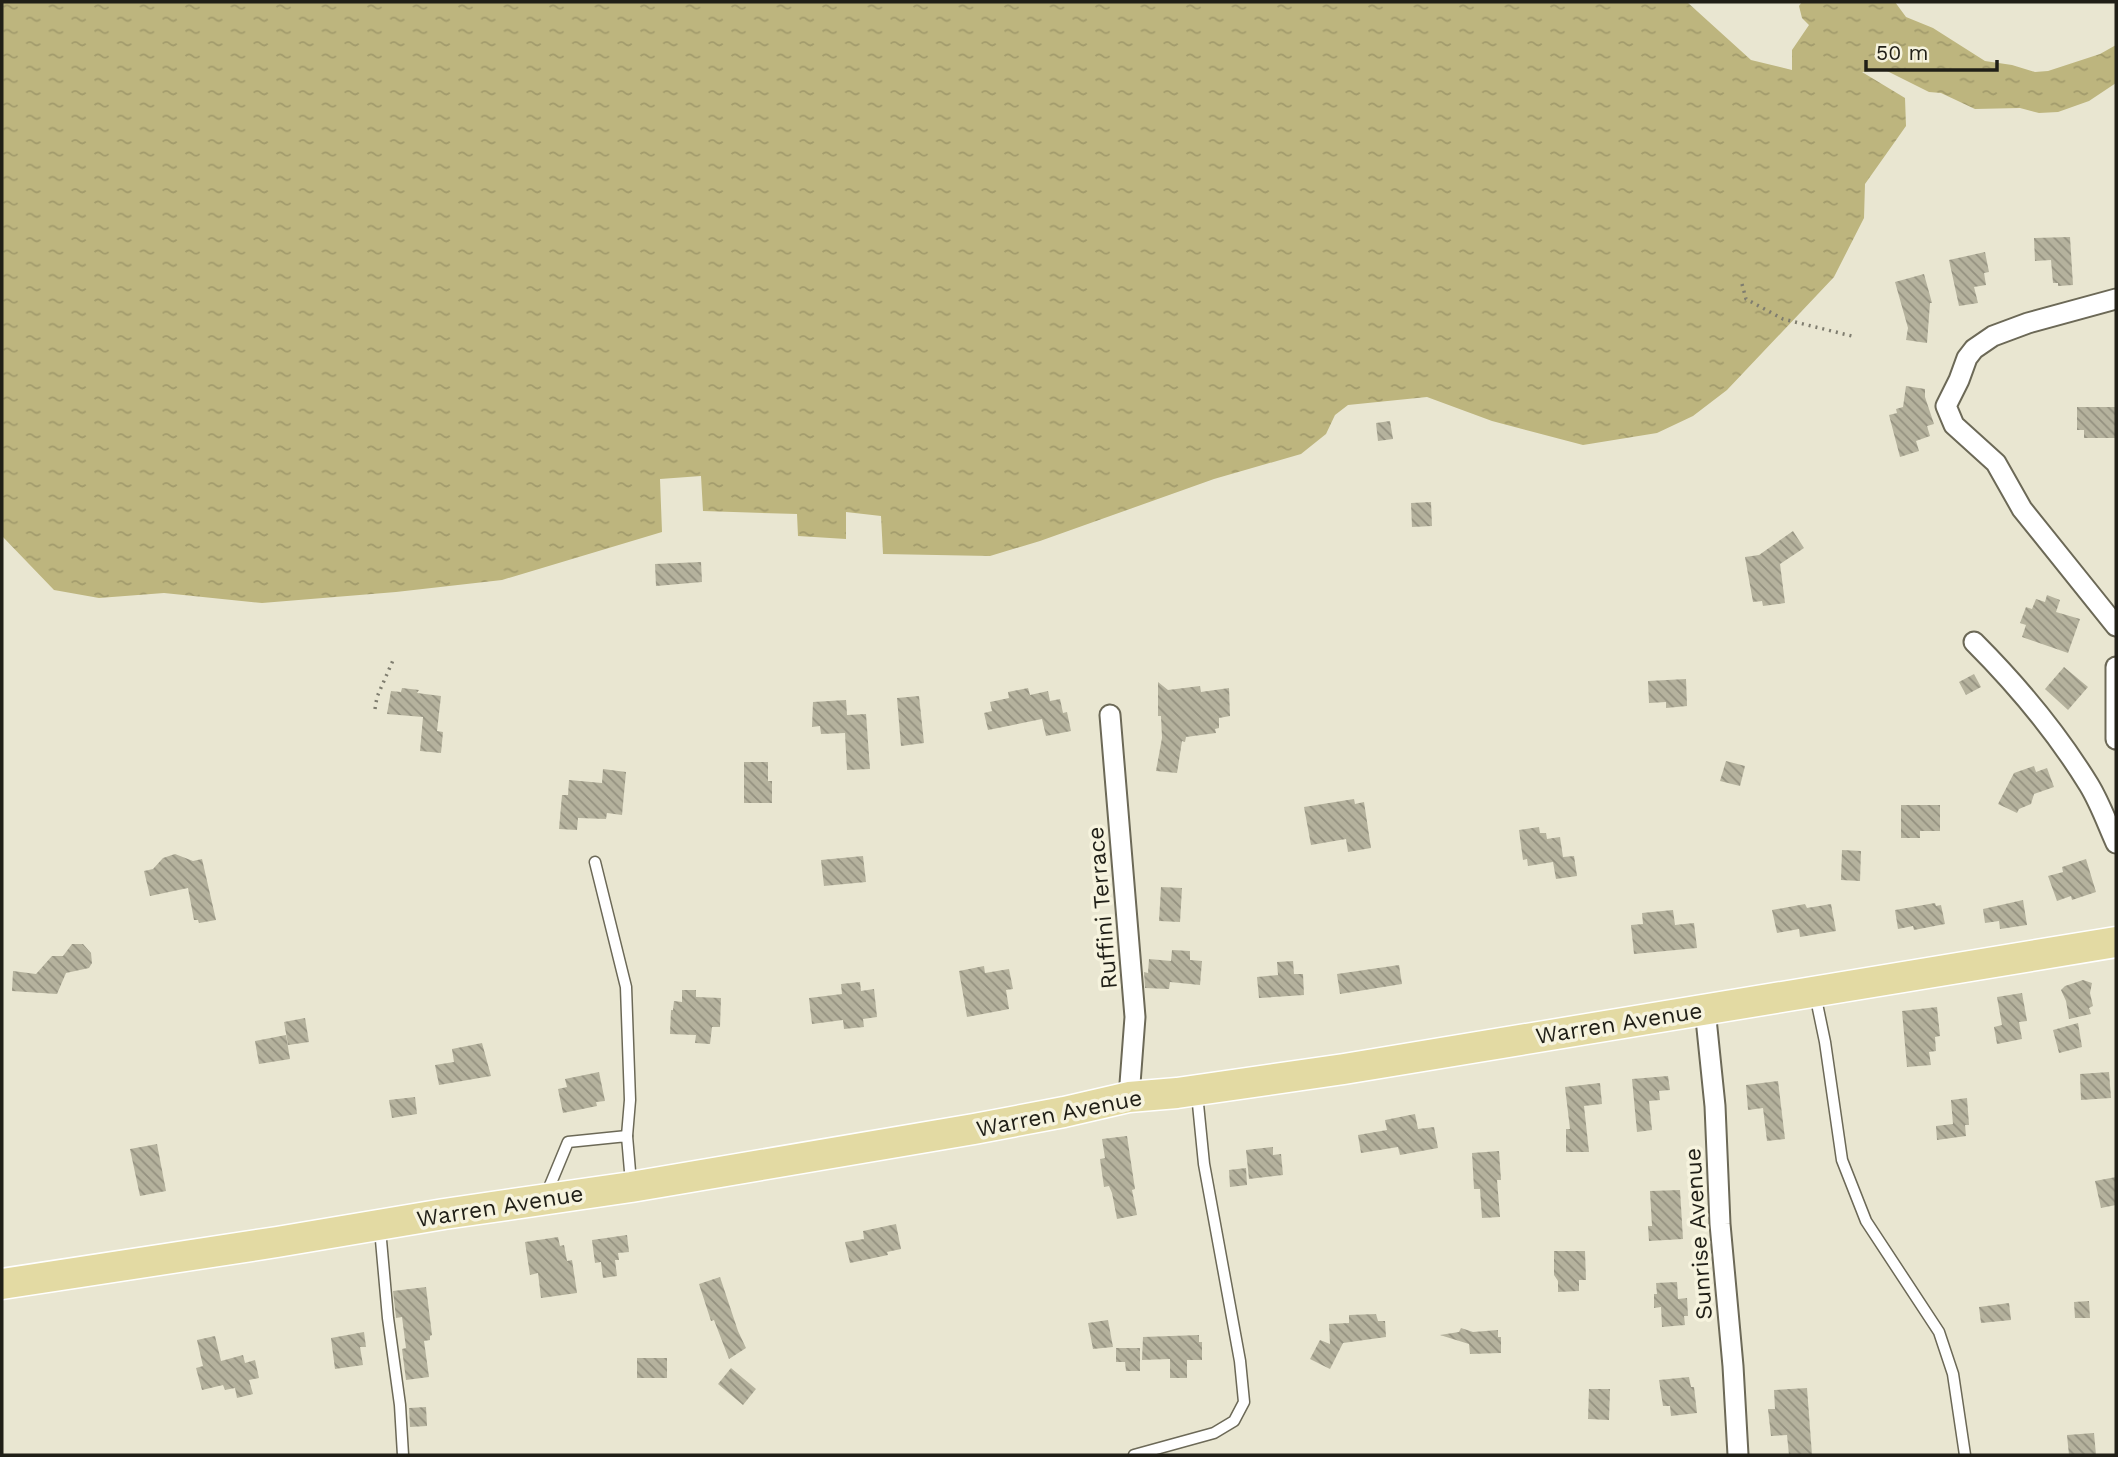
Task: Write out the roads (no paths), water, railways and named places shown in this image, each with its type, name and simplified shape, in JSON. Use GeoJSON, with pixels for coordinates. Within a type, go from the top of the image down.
{"type":"FeatureCollection","features":[{"type":"Feature","properties":{"kind":"main road","name":"Warren Avenue"},"geometry":{"type":"LineString","coordinates":[[2,1284],[444,1213],[632,1187],[987,1126],[1129,1097],[1196,1090],[1411,1058],[2116,942]]}},
{"type":"Feature","properties":{"kind":"street"},"geometry":{"type":"LineString","coordinates":[[2116,299],[2028,323],[1993,336],[1974,349],[1967,358],[1946,406],[1954,425],[1996,463],[2022,509],[2116,626]]}},
{"type":"Feature","properties":{"kind":"street"},"geometry":{"type":"LineString","coordinates":[[1974,642],[2021,694],[2067,753],[2094,794],[2116,843]]}},
{"type":"Feature","properties":{"kind":"street"},"geometry":{"type":"LineString","coordinates":[[2116,667],[2116,739]]}},
{"type":"Feature","properties":{"kind":"street","name":"Ruffini Terrace"},"geometry":{"type":"LineString","coordinates":[[1110,715],[1135,1017],[1129,1097]]}},
{"type":"Feature","properties":{"kind":"street","name":"Sunrise Avenue"},"geometry":{"type":"LineString","coordinates":[[1705,1009],[1738,1455]]}},
{"type":"Feature","properties":{"kind":"lane"},"geometry":{"type":"LineString","coordinates":[[595,862],[626,987],[630,1100],[627,1136],[632,1187]]}},
{"type":"Feature","properties":{"kind":"lane"},"geometry":{"type":"LineString","coordinates":[[1814,990],[1825,1042],[1842,1160],[1866,1221],[1939,1332],[1953,1374],[1965,1455]]}},
{"type":"Feature","properties":{"kind":"lane"},"geometry":{"type":"LineString","coordinates":[[1134,1455],[1214,1433],[1234,1421],[1244,1402],[1240,1361],[1204,1164],[1196,1090]]}},
{"type":"Feature","properties":{"kind":"lane"},"geometry":{"type":"LineString","coordinates":[[544,1199],[568,1142],[627,1136]]}},
{"type":"Feature","properties":{"kind":"lane"},"geometry":{"type":"LineString","coordinates":[[380,1225],[403,1455]]}},
{"type":"Feature","properties":{"kind":"water"},"geometry":{"type":"Polygon","coordinates":[[[2,2],[1687,2],[1751,60],[1792,70],[1792,50],[1809,25],[1802,18],[1799,6],[1802,2],[1895,2],[1906,17],[1933,28],[1985,61],[2035,72],[2048,71],[2100,54],[2116,45],[2116,83],[2089,101],[2058,112],[2039,113],[2020,108],[1975,109],[1941,93],[1929,92],[1885,70],[1862,72],[1905,98],[1906,126],[1865,184],[1864,218],[1834,277],[1727,390],[1693,416],[1657,433],[1583,445],[1492,421],[1427,397],[1348,405],[1335,415],[1326,434],[1301,454],[1214,479],[990,556],[883,554],[881,516],[846,512],[846,539],[798,536],[797,514],[703,511],[701,476],[660,479],[662,532],[502,580],[262,603],[164,593],[99,598],[54,590],[2,536],[2,2]]]}}]}
